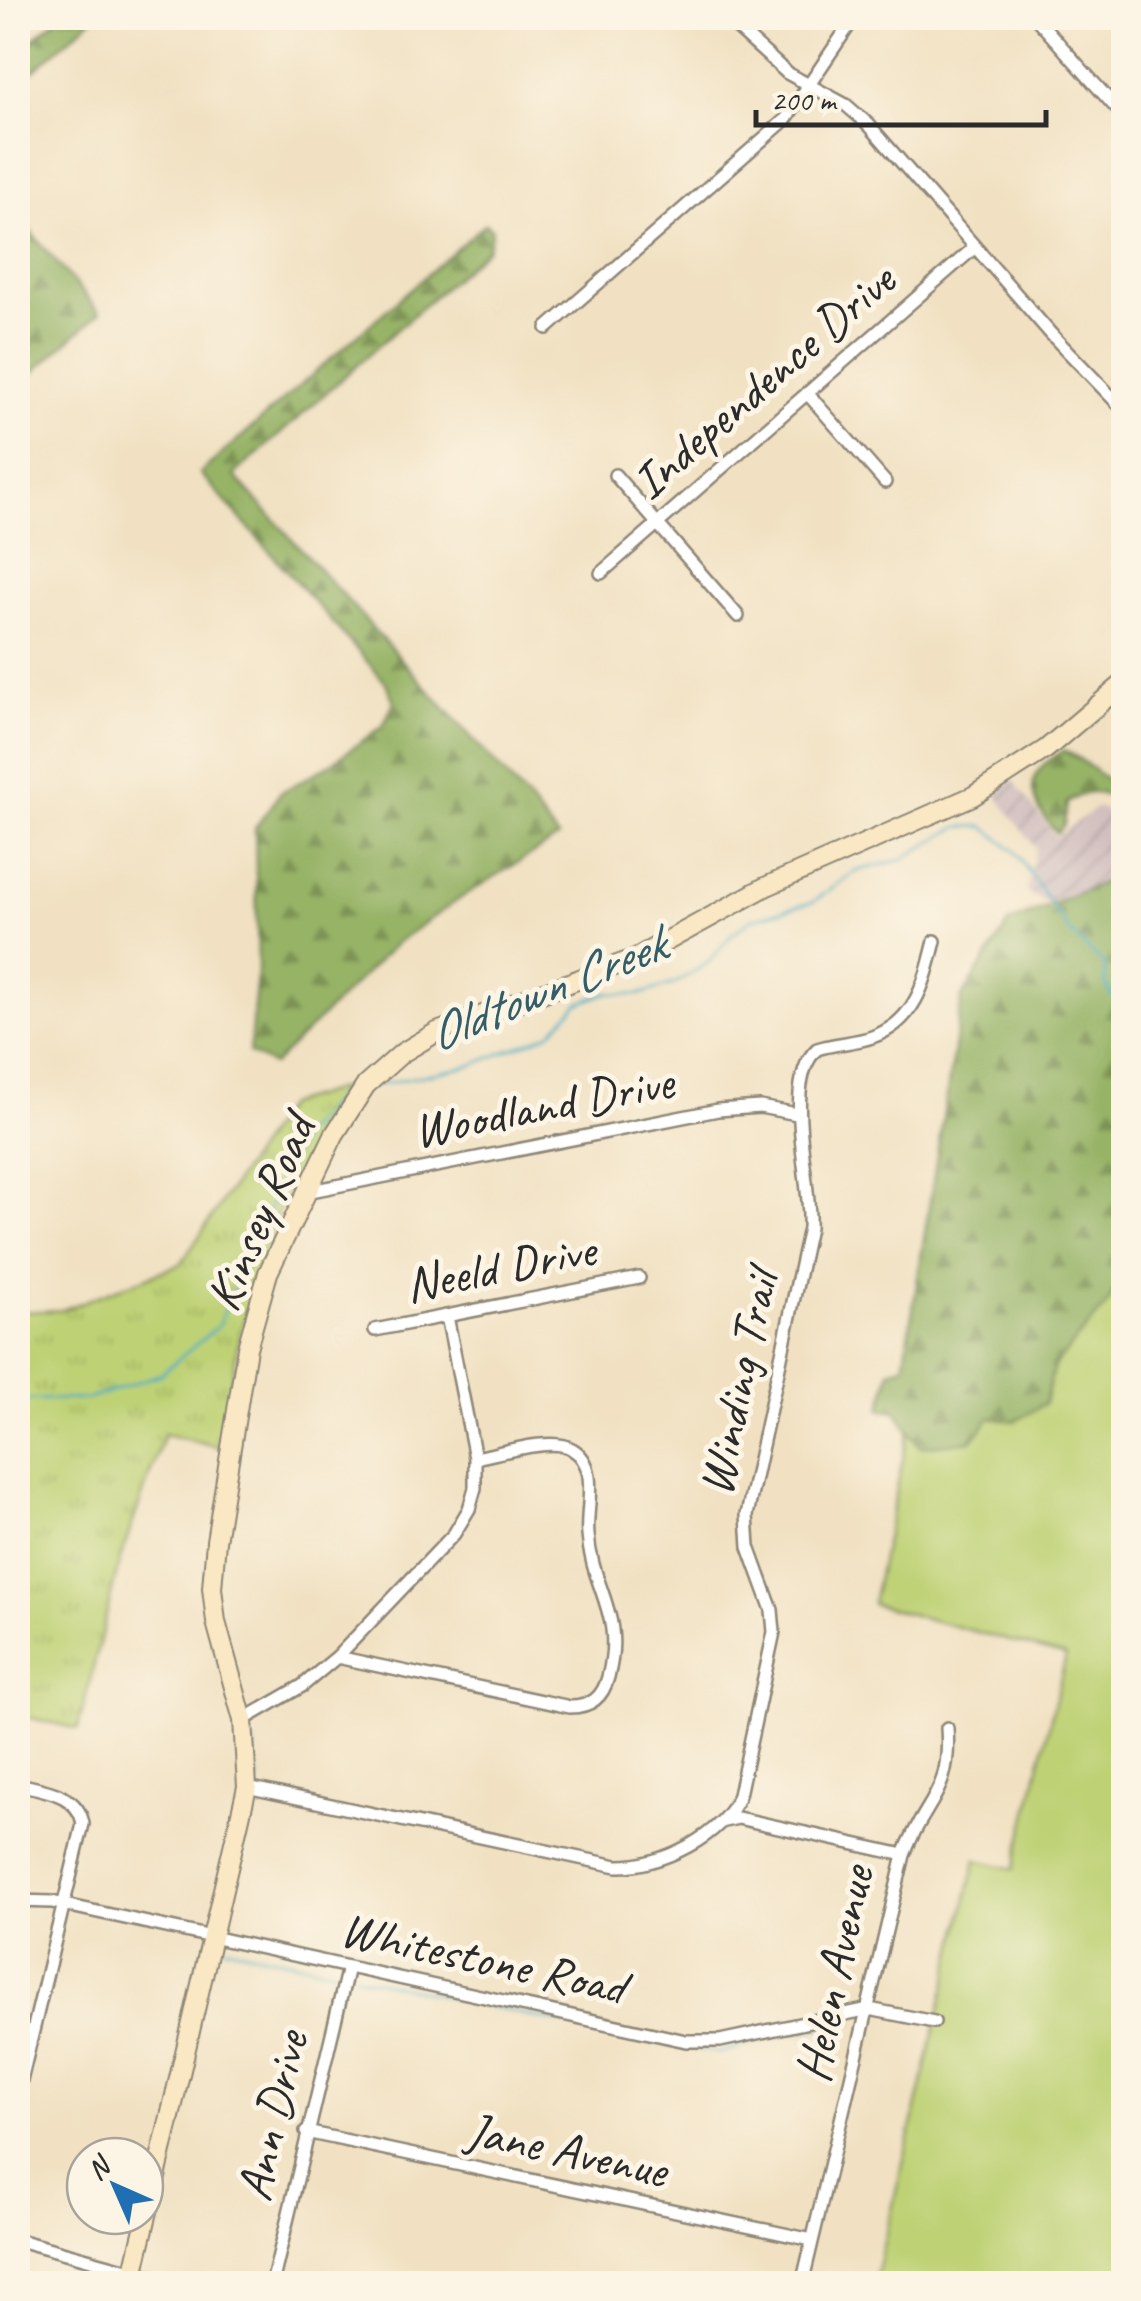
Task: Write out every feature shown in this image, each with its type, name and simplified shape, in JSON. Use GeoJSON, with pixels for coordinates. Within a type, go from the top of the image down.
{"type":"FeatureCollection","features":[{"type":"Feature","properties":{"kind":"street"},"geometry":{"type":"LineString","coordinates":[[547,328],[786,119],[854,18]]}},
{"type":"Feature","properties":{"kind":"street"},"geometry":{"type":"LineString","coordinates":[[1036,18],[1118,110]]}},
{"type":"Feature","properties":{"kind":"street"},"geometry":{"type":"LineString","coordinates":[[736,27],[778,66],[846,105],[869,125],[1124,410]]}},
{"type":"Feature","properties":{"kind":"street","name":"Independence Drive"},"geometry":{"type":"LineString","coordinates":[[601,573],[975,247]]}},
{"type":"Feature","properties":{"kind":"street"},"geometry":{"type":"LineString","coordinates":[[807,393],[885,482]]}},
{"type":"Feature","properties":{"kind":"street"},"geometry":{"type":"LineString","coordinates":[[615,475],[738,616]]}},
{"type":"Feature","properties":{"kind":"street","name":"Kinsey Road"},"geometry":{"type":"LineString","coordinates":[[132,2279],[248,1787],[242,1720],[216,1622],[213,1560],[252,1320],[268,1273],[305,1192],[354,1100],[402,1052],[437,1032],[636,958],[765,887],[973,796],[1046,749],[1124,684]]}},
{"type":"Feature","properties":{"kind":"street","name":"Winding Trail"},"geometry":{"type":"LineString","coordinates":[[722,1822],[739,1794],[774,1632],[772,1610],[749,1548],[746,1524],[809,1228],[810,1197],[798,1114],[810,1055],[821,1047],[873,1036],[903,1018],[921,992],[934,941]]}},
{"type":"Feature","properties":{"kind":"street","name":"Woodland Drive"},"geometry":{"type":"LineString","coordinates":[[305,1192],[718,1110],[760,1107],[798,1114]]}},
{"type":"Feature","properties":{"kind":"street","name":"Neeld Drive"},"geometry":{"type":"LineString","coordinates":[[375,1330],[639,1278]]}},
{"type":"Feature","properties":{"kind":"street"},"geometry":{"type":"LineString","coordinates":[[242,1720],[302,1686],[337,1657],[462,1523],[475,1488],[474,1458],[446,1316]]}},
{"type":"Feature","properties":{"kind":"street"},"geometry":{"type":"LineString","coordinates":[[337,1657],[570,1707],[588,1705],[602,1694],[612,1662],[614,1634],[588,1538],[586,1463],[573,1449],[555,1443],[474,1458]]}},
{"type":"Feature","properties":{"kind":"street"},"geometry":{"type":"LineString","coordinates":[[904,1855],[945,1778],[946,1728]]}},
{"type":"Feature","properties":{"kind":"street"},"geometry":{"type":"LineString","coordinates":[[18,1784],[63,1797],[79,1810],[82,1829],[18,2093]]}},
{"type":"Feature","properties":{"kind":"street"},"geometry":{"type":"LineString","coordinates":[[248,1787],[617,1866],[662,1858],[722,1822]]}},
{"type":"Feature","properties":{"kind":"street","name":"Helen Avenue"},"geometry":{"type":"LineString","coordinates":[[722,1822],[738,1818],[904,1855],[802,2284]]}},
{"type":"Feature","properties":{"kind":"street","name":"Whitestone Road"},"geometry":{"type":"LineString","coordinates":[[18,1901],[63,1904],[686,2041],[720,2041],[869,2010],[934,2022]]}},
{"type":"Feature","properties":{"kind":"street","name":"Ann Drive"},"geometry":{"type":"LineString","coordinates":[[272,2284],[348,1967]]}},
{"type":"Feature","properties":{"kind":"street","name":"Jane Avenue"},"geometry":{"type":"LineString","coordinates":[[306,2132],[812,2240]]}},
{"type":"Feature","properties":{"kind":"street"},"geometry":{"type":"LineString","coordinates":[[18,2240],[132,2279],[179,2284]]}},
{"type":"Feature","properties":{"kind":"shaded area"},"geometry":{"type":"Polygon","coordinates":[[[1004,768],[1056,837],[1097,807],[1123,818],[1123,940],[1026,892],[1036,848],[984,779],[1004,768]]]}},
{"type":"Feature","properties":{"kind":"green space"},"geometry":{"type":"Polygon","coordinates":[[[58,18],[93,18],[18,84],[18,52],[58,18]]]}},
{"type":"Feature","properties":{"kind":"green space"},"geometry":{"type":"Polygon","coordinates":[[[18,217],[100,313],[18,386],[18,217]]]}},
{"type":"Feature","properties":{"kind":"green space"},"geometry":{"type":"Polygon","coordinates":[[[485,224],[492,230],[488,248],[234,475],[530,802],[558,838],[397,942],[273,1065],[249,1053],[258,967],[255,828],[280,793],[329,765],[383,726],[394,702],[386,683],[200,473],[485,224]]]}},
{"type":"Feature","properties":{"kind":"green space"},"geometry":{"type":"Polygon","coordinates":[[[1063,751],[1123,786],[1123,804],[1102,794],[1082,795],[1067,803],[1064,825],[1057,833],[1040,810],[1033,789],[1040,769],[1063,751]]]}},
{"type":"Feature","properties":{"kind":"green space"},"geometry":{"type":"Polygon","coordinates":[[[1106,881],[1124,907],[1123,1274],[1108,1303],[1054,1366],[1045,1403],[1016,1421],[990,1418],[971,1441],[920,1447],[896,1411],[881,1409],[890,1370],[904,1366],[962,997],[1009,923],[1106,881]]]}},
{"type":"Feature","properties":{"kind":"green space"},"geometry":{"type":"Polygon","coordinates":[[[342,1088],[278,1212],[240,1333],[220,1447],[164,1434],[120,1559],[78,1729],[18,1715],[18,1312],[62,1310],[181,1264],[286,1105],[342,1088]]]}},
{"type":"Feature","properties":{"kind":"green space"},"geometry":{"type":"Polygon","coordinates":[[[1123,1190],[1123,2283],[874,2283],[976,1860],[1014,1869],[1066,1656],[872,1604],[919,1384],[1123,1190]]]}},
{"type":"Feature","properties":{"kind":"waterway","name":"Oldtown Creek"},"geometry":{"type":"LineString","coordinates":[[377,1085],[470,1066],[549,1034],[578,1004],[606,993],[638,995],[676,983],[709,962],[732,934],[752,919],[813,902],[856,871],[901,860],[958,827],[983,826],[1015,851],[1069,931],[1105,965],[1105,983],[1124,1019]]}},
{"type":"Feature","properties":{"kind":"waterway","name":"Oldtown Creek"},"geometry":{"type":"LineString","coordinates":[[18,1400],[89,1399],[161,1374],[218,1326],[300,1138],[340,1093],[354,1090]]}},
{"type":"Feature","properties":{"kind":"waterway"},"geometry":{"type":"LineString","coordinates":[[253,1742],[258,1783]]}},
{"type":"Feature","properties":{"kind":"waterway"},"geometry":{"type":"LineString","coordinates":[[230,1900],[250,1810]]}},
{"type":"Feature","properties":{"kind":"waterway"},"geometry":{"type":"LineString","coordinates":[[223,1934],[226,1917]]}},
{"type":"Feature","properties":{"kind":"waterway"},"geometry":{"type":"LineString","coordinates":[[221,1942],[220,1946],[340,1972]]}},
{"type":"Feature","properties":{"kind":"waterway"},"geometry":{"type":"LineString","coordinates":[[353,1975],[619,2036],[721,2053],[767,2038],[854,2022]]}}]}
